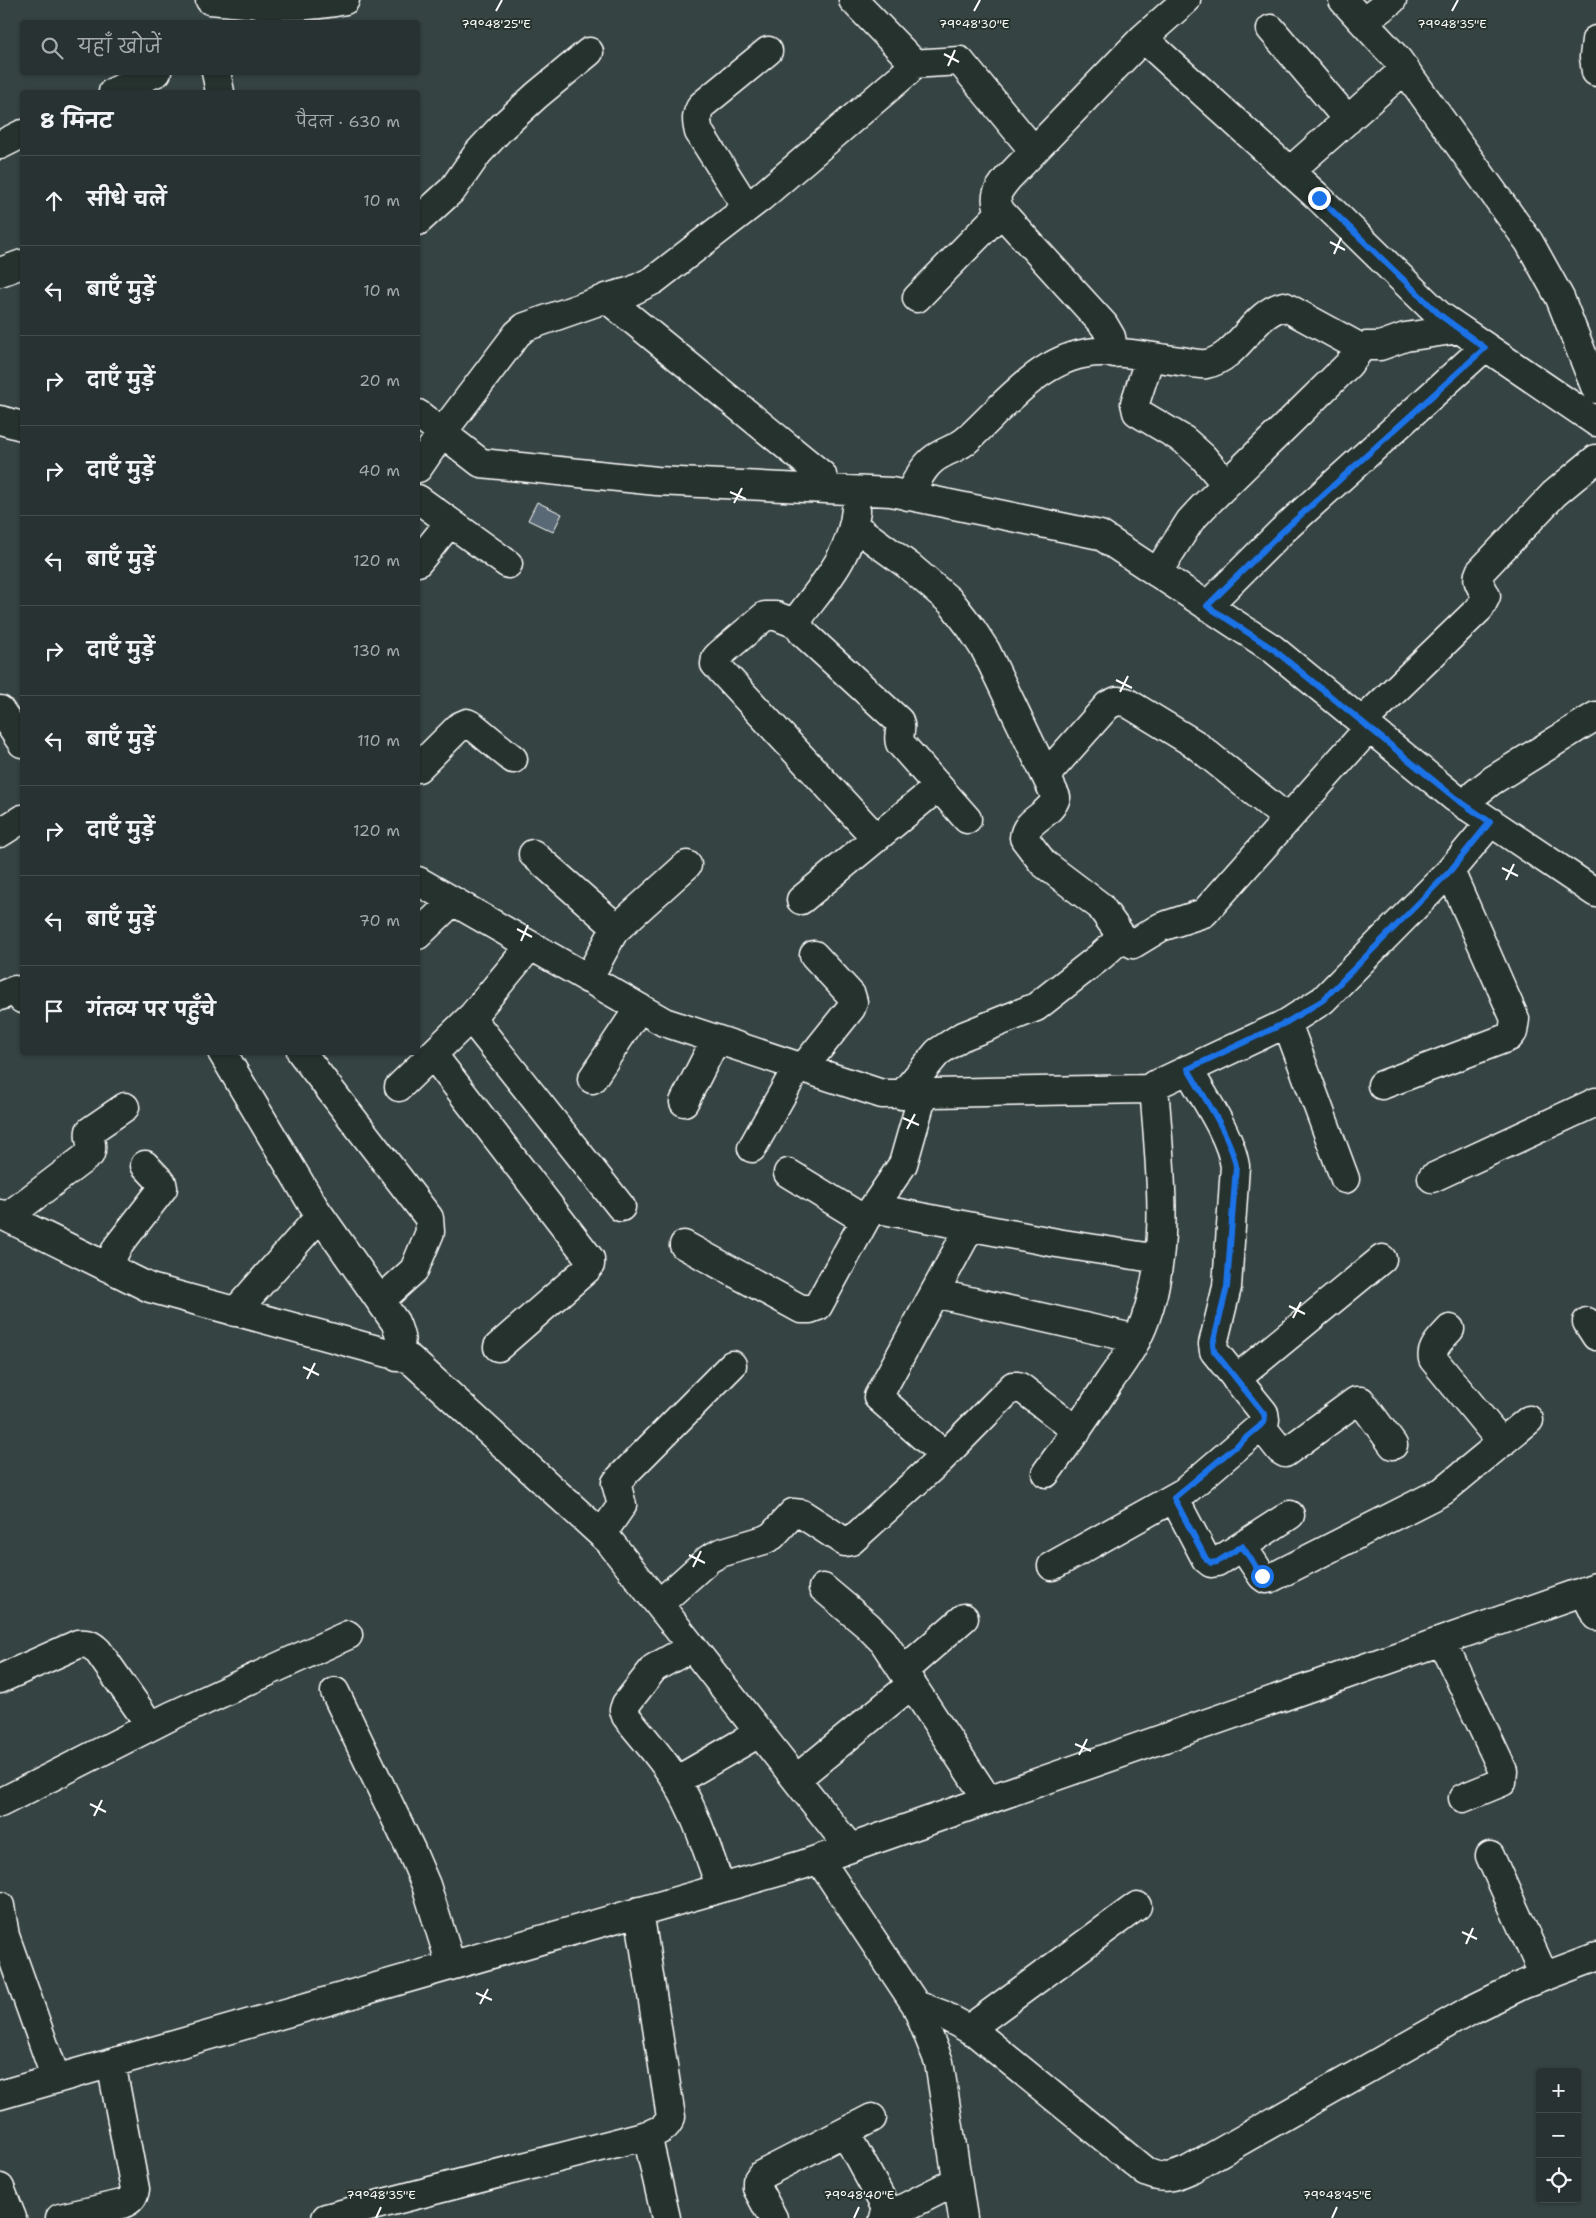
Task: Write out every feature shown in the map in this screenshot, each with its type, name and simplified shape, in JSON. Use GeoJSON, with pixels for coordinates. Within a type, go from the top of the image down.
{"type":"FeatureCollection","features":[{"type":"Feature","properties":{"kind":"street"},"geometry":{"type":"LineString","coordinates":[[198,0],[204,10],[206,20]]}},
{"type":"Feature","properties":{"kind":"street"},"geometry":{"type":"LineString","coordinates":[[210,0],[280,7],[326,4],[345,0]]}},
{"type":"Feature","properties":{"kind":"street"},"geometry":{"type":"LineString","coordinates":[[420,465],[517,334],[525,327],[606,298],[632,291],[654,280],[747,208],[902,76],[911,64],[910,58],[853,0]]}},
{"type":"Feature","properties":{"kind":"street"},"geometry":{"type":"LineString","coordinates":[[1114,353],[1111,337],[1104,325],[1001,212],[996,203],[998,190],[1143,38],[1186,0]]}},
{"type":"Feature","properties":{"kind":"street"},"geometry":{"type":"LineString","coordinates":[[1343,0],[1405,69],[1529,242],[1560,298],[1596,389]]}},
{"type":"Feature","properties":{"kind":"street"},"geometry":{"type":"LineString","coordinates":[[1364,22],[1392,0]]}},
{"type":"Feature","properties":{"kind":"street"},"geometry":{"type":"LineString","coordinates":[[1271,29],[1348,120]]}},
{"type":"Feature","properties":{"kind":"street"},"geometry":{"type":"LineString","coordinates":[[1143,38],[1290,171],[1440,315],[1485,348],[1596,422]]}},
{"type":"Feature","properties":{"kind":"street"},"geometry":{"type":"LineString","coordinates":[[1596,40],[1594,57],[1596,72]]}},
{"type":"Feature","properties":{"kind":"street"},"geometry":{"type":"LineString","coordinates":[[747,208],[699,132],[696,120],[702,104],[768,51]]}},
{"type":"Feature","properties":{"kind":"street"},"geometry":{"type":"LineString","coordinates":[[420,219],[453,189],[478,152],[502,127],[589,52]]}},
{"type":"Feature","properties":{"kind":"street"},"geometry":{"type":"LineString","coordinates":[[911,64],[960,61],[1034,151]]}},
{"type":"Feature","properties":{"kind":"street"},"geometry":{"type":"LineString","coordinates":[[1290,171],[1405,69]]}},
{"type":"Feature","properties":{"kind":"street"},"geometry":{"type":"LineString","coordinates":[[117,90],[150,75]]}},
{"type":"Feature","properties":{"kind":"street"},"geometry":{"type":"LineString","coordinates":[[217,75],[220,90]]}},
{"type":"Feature","properties":{"kind":"street"},"geometry":{"type":"LineString","coordinates":[[0,145],[20,135]]}},
{"type":"Feature","properties":{"kind":"street"},"geometry":{"type":"LineString","coordinates":[[917,298],[1001,212]]}},
{"type":"Feature","properties":{"kind":"street"},"geometry":{"type":"LineString","coordinates":[[0,272],[20,265]]}},
{"type":"Feature","properties":{"kind":"street"},"geometry":{"type":"LineString","coordinates":[[606,298],[822,475],[815,488]]}},
{"type":"Feature","properties":{"kind":"street"},"geometry":{"type":"LineString","coordinates":[[908,496],[926,466],[932,460],[961,446],[1009,398],[1063,358],[1080,353],[1114,353],[1204,364],[1214,362],[1222,357],[1270,312],[1284,306],[1361,348]]}},
{"type":"Feature","properties":{"kind":"street"},"geometry":{"type":"LineString","coordinates":[[1157,573],[1190,521],[1348,364],[1361,348],[1380,346],[1405,337],[1459,329]]}},
{"type":"Feature","properties":{"kind":"street"},"geometry":{"type":"LineString","coordinates":[[1207,606],[1282,532],[1485,348]]}},
{"type":"Feature","properties":{"kind":"street"},"geometry":{"type":"LineString","coordinates":[[1150,357],[1135,403],[1137,412],[1184,440],[1203,457],[1226,484]]}},
{"type":"Feature","properties":{"kind":"street"},"geometry":{"type":"LineString","coordinates":[[420,416],[481,463],[657,481],[892,492],[1100,535],[1273,649],[1466,806],[1596,893]]}},
{"type":"Feature","properties":{"kind":"street"},"geometry":{"type":"LineString","coordinates":[[0,420],[20,425]]}},
{"type":"Feature","properties":{"kind":"street"},"geometry":{"type":"LineString","coordinates":[[854,526],[910,566],[951,602],[971,628],[986,651],[1056,797],[1054,803],[1027,827],[1024,838],[1043,863],[1100,906],[1122,937],[1133,944],[1161,927],[1204,913],[1288,819],[1365,725],[1480,608],[1486,596],[1477,578],[1480,572],[1554,494],[1596,459]]}},
{"type":"Feature","properties":{"kind":"street"},"geometry":{"type":"LineString","coordinates":[[858,491],[854,526],[838,565],[800,616],[799,625],[802,632],[899,721],[902,727],[898,739],[900,743],[967,819]]}},
{"type":"Feature","properties":{"kind":"street"},"geometry":{"type":"LineString","coordinates":[[420,500],[508,564]]}},
{"type":"Feature","properties":{"kind":"street"},"geometry":{"type":"LineString","coordinates":[[420,560],[450,522]]}},
{"type":"Feature","properties":{"kind":"street"},"geometry":{"type":"LineString","coordinates":[[799,625],[776,616],[765,616],[720,654],[716,658],[715,664],[876,838]]}},
{"type":"Feature","properties":{"kind":"street"},"geometry":{"type":"LineString","coordinates":[[1046,774],[1108,705],[1117,701],[1126,702],[1195,744],[1288,819]]}},
{"type":"Feature","properties":{"kind":"street"},"geometry":{"type":"LineString","coordinates":[[1466,806],[1476,793],[1493,780],[1596,716]]}},
{"type":"Feature","properties":{"kind":"street"},"geometry":{"type":"LineString","coordinates":[[420,766],[460,726],[467,723],[513,759]]}},
{"type":"Feature","properties":{"kind":"street"},"geometry":{"type":"LineString","coordinates":[[801,900],[938,787]]}},
{"type":"Feature","properties":{"kind":"street"},"geometry":{"type":"LineString","coordinates":[[0,833],[20,819]]}},
{"type":"Feature","properties":{"kind":"street"},"geometry":{"type":"LineString","coordinates":[[420,882],[664,1022],[882,1094],[1147,1089],[1287,1022],[1332,993],[1450,871],[1490,822]]}},
{"type":"Feature","properties":{"kind":"street"},"geometry":{"type":"LineString","coordinates":[[533,854],[617,928]]}},
{"type":"Feature","properties":{"kind":"street"},"geometry":{"type":"LineString","coordinates":[[588,979],[609,938],[617,928],[687,865]]}},
{"type":"Feature","properties":{"kind":"street"},"geometry":{"type":"LineString","coordinates":[[1382,1085],[1509,1037],[1513,1032],[1515,1018],[1450,871]]}},
{"type":"Feature","properties":{"kind":"street"},"geometry":{"type":"LineString","coordinates":[[420,933],[453,901]]}},
{"type":"Feature","properties":{"kind":"street"},"geometry":{"type":"LineString","coordinates":[[684,1245],[801,1309],[810,1309],[818,1306],[869,1214],[903,1164],[912,1094],[944,1048],[961,1037],[1036,1007],[1122,937]]}},
{"type":"Feature","properties":{"kind":"street"},"geometry":{"type":"LineString","coordinates":[[399,1087],[471,1018],[530,946]]}},
{"type":"Feature","properties":{"kind":"street"},"geometry":{"type":"LineString","coordinates":[[752,1148],[800,1067],[851,1008],[853,1002],[850,996],[814,955]]}},
{"type":"Feature","properties":{"kind":"street"},"geometry":{"type":"LineString","coordinates":[[0,996],[15,990],[20,996]]}},
{"type":"Feature","properties":{"kind":"street"},"geometry":{"type":"LineString","coordinates":[[592,1079],[639,1008]]}},
{"type":"Feature","properties":{"kind":"street"},"geometry":{"type":"LineString","coordinates":[[471,1018],[621,1207]]}},
{"type":"Feature","properties":{"kind":"street"},"geometry":{"type":"LineString","coordinates":[[1287,1022],[1345,1179]]}},
{"type":"Feature","properties":{"kind":"street"},"geometry":{"type":"LineString","coordinates":[[684,1102],[716,1039]]}},
{"type":"Feature","properties":{"kind":"street"},"geometry":{"type":"LineString","coordinates":[[303,1055],[428,1218],[430,1232],[414,1270],[380,1301]]}},
{"type":"Feature","properties":{"kind":"street"},"geometry":{"type":"LineString","coordinates":[[433,1055],[590,1259],[590,1265],[587,1269],[498,1347]]}},
{"type":"Feature","properties":{"kind":"street"},"geometry":{"type":"LineString","coordinates":[[233,1056],[320,1216],[395,1322],[402,1336],[402,1346],[397,1357]]}},
{"type":"Feature","properties":{"kind":"street"},"geometry":{"type":"LineString","coordinates":[[1052,1566],[1174,1498],[1188,1488],[1265,1420],[1264,1414],[1214,1351],[1213,1344],[1227,1287],[1236,1166],[1234,1154],[1188,1069]]}},
{"type":"Feature","properties":{"kind":"street"},"geometry":{"type":"LineString","coordinates":[[1046,1473],[1077,1431],[1137,1339],[1153,1296],[1159,1259],[1161,1188],[1154,1086]]}},
{"type":"Feature","properties":{"kind":"street"},"geometry":{"type":"LineString","coordinates":[[1432,1178],[1596,1102]]}},
{"type":"Feature","properties":{"kind":"street"},"geometry":{"type":"LineString","coordinates":[[124,1108],[90,1131],[89,1136],[92,1146],[90,1154],[4,1215],[150,1288],[410,1359],[602,1534],[850,1848]]}},
{"type":"Feature","properties":{"kind":"street"},"geometry":{"type":"LineString","coordinates":[[107,1267],[118,1246],[164,1188],[162,1183],[145,1165]]}},
{"type":"Feature","properties":{"kind":"street"},"geometry":{"type":"LineString","coordinates":[[788,1173],[869,1214],[970,1227],[1159,1259]]}},
{"type":"Feature","properties":{"kind":"street"},"geometry":{"type":"LineString","coordinates":[[235,1312],[320,1216]]}},
{"type":"Feature","properties":{"kind":"street"},"geometry":{"type":"LineString","coordinates":[[944,1455],[878,1397],[970,1227]]}},
{"type":"Feature","properties":{"kind":"street"},"geometry":{"type":"LineString","coordinates":[[1236,1379],[1382,1259]]}},
{"type":"Feature","properties":{"kind":"street"},"geometry":{"type":"LineString","coordinates":[[934,1294],[1137,1339]]}},
{"type":"Feature","properties":{"kind":"street"},"geometry":{"type":"LineString","coordinates":[[1450,1329],[1433,1350],[1431,1354],[1433,1359],[1502,1443]]}},
{"type":"Feature","properties":{"kind":"street"},"geometry":{"type":"LineString","coordinates":[[602,1534],[622,1505],[616,1483],[732,1365]]}},
{"type":"Feature","properties":{"kind":"street"},"geometry":{"type":"LineString","coordinates":[[658,1604],[709,1559],[772,1536],[794,1512],[802,1514],[845,1542],[851,1541],[944,1455],[1013,1386],[1018,1386],[1024,1390],[1077,1431]]}},
{"type":"Feature","properties":{"kind":"street"},"geometry":{"type":"LineString","coordinates":[[1260,1426],[1280,1450],[1285,1453],[1356,1401],[1361,1401],[1393,1444]]}},
{"type":"Feature","properties":{"kind":"street"},"geometry":{"type":"LineString","coordinates":[[1242,1546],[1262,1576],[1266,1579],[1271,1578],[1442,1490],[1530,1420]]}},
{"type":"Feature","properties":{"kind":"street"},"geometry":{"type":"LineString","coordinates":[[1174,1498],[1206,1559],[1211,1563],[1217,1562],[1290,1515]]}},
{"type":"Feature","properties":{"kind":"street"},"geometry":{"type":"LineString","coordinates":[[823,1588],[868,1625],[883,1641],[988,1800]]}},
{"type":"Feature","properties":{"kind":"street"},"geometry":{"type":"LineString","coordinates":[[0,2095],[819,1859],[1590,1589],[1596,1616]]}},
{"type":"Feature","properties":{"kind":"street"},"geometry":{"type":"LineString","coordinates":[[796,1779],[908,1678],[964,1618]]}},
{"type":"Feature","properties":{"kind":"street"},"geometry":{"type":"LineString","coordinates":[[0,1802],[148,1728],[348,1635]]}},
{"type":"Feature","properties":{"kind":"street"},"geometry":{"type":"LineString","coordinates":[[1442,1641],[1503,1771],[1502,1782],[1463,1798]]}},
{"type":"Feature","properties":{"kind":"street"},"geometry":{"type":"LineString","coordinates":[[0,1679],[78,1644],[86,1643],[92,1645],[98,1651],[145,1718],[148,1728]]}},
{"type":"Feature","properties":{"kind":"street"},"geometry":{"type":"LineString","coordinates":[[692,1647],[654,1668],[626,1704],[624,1710],[626,1716],[676,1782],[694,1815],[721,1888]]}},
{"type":"Feature","properties":{"kind":"street"},"geometry":{"type":"LineString","coordinates":[[335,1692],[426,1885],[451,1965]]}},
{"type":"Feature","properties":{"kind":"street"},"geometry":{"type":"LineString","coordinates":[[676,1782],[759,1732]]}},
{"type":"Feature","properties":{"kind":"street"},"geometry":{"type":"LineString","coordinates":[[1490,1856],[1544,1976]]}},
{"type":"Feature","properties":{"kind":"street"},"geometry":{"type":"LineString","coordinates":[[819,1859],[916,2005],[939,2062],[963,2218]]}},
{"type":"Feature","properties":{"kind":"street"},"geometry":{"type":"LineString","coordinates":[[0,1906],[5,1936],[56,2079]]}},
{"type":"Feature","properties":{"kind":"street"},"geometry":{"type":"LineString","coordinates":[[969,2029],[1137,1906]]}},
{"type":"Feature","properties":{"kind":"street"},"geometry":{"type":"LineString","coordinates":[[326,2218],[647,2136],[667,2126],[671,2117],[639,1911]]}},
{"type":"Feature","properties":{"kind":"street"},"geometry":{"type":"LineString","coordinates":[[916,2005],[943,2014],[969,2029],[1146,2172],[1157,2177],[1173,2178],[1469,2011],[1522,1985],[1596,1956]]}},
{"type":"Feature","properties":{"kind":"street"},"geometry":{"type":"LineString","coordinates":[[60,2218],[129,2202],[134,2196],[136,2188],[111,2063]]}},
{"type":"Feature","properties":{"kind":"street"},"geometry":{"type":"LineString","coordinates":[[773,2218],[757,2188],[757,2181],[761,2176],[872,2118]]}},
{"type":"Feature","properties":{"kind":"street"},"geometry":{"type":"LineString","coordinates":[[845,2132],[887,2216],[957,2181]]}},
{"type":"Feature","properties":{"kind":"street"},"geometry":{"type":"LineString","coordinates":[[647,2136],[666,2218]]}},
{"type":"Feature","properties":{"kind":"street"},"geometry":{"type":"LineString","coordinates":[[0,2188],[12,2218]]}},
{"type":"Feature","properties":{"kind":"building"},"geometry":{"type":"Polygon","coordinates":[[[537,502],[562,514],[553,532],[528,520],[537,502]]]}},
{"type":"Feature","properties":{"kind":"route"},"geometry":{"type":"LineString","coordinates":[[1262,1576],[1242,1546],[1217,1562],[1211,1563],[1206,1559],[1174,1498],[1184,1492],[1265,1420],[1264,1414],[1214,1351],[1214,1337],[1227,1287],[1236,1166],[1234,1154],[1188,1069],[1287,1022],[1332,993],[1450,871],[1490,822],[1455,798],[1273,649],[1207,606],[1282,532],[1485,348],[1440,315],[1319,198]]}}]}
